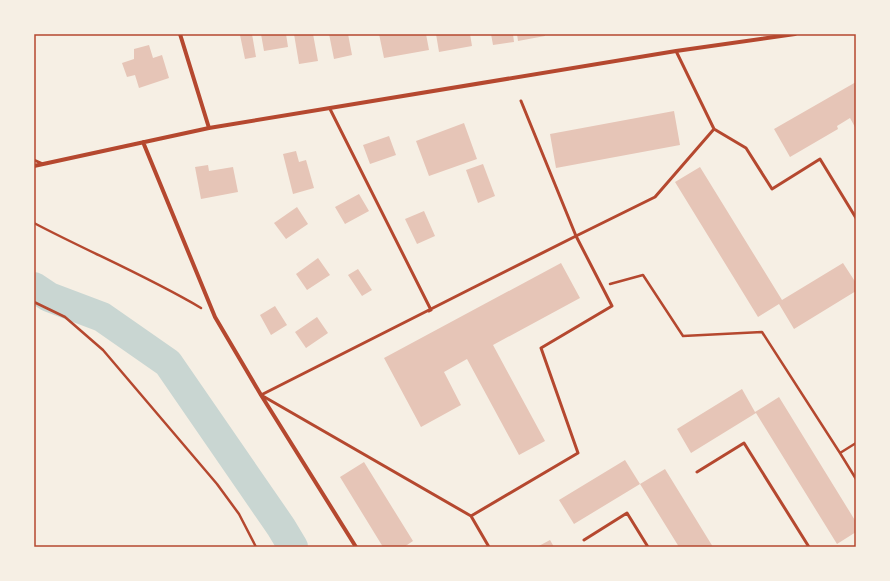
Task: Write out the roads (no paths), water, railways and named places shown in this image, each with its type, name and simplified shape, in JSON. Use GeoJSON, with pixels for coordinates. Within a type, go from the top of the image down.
{"type":"FeatureCollection","features":[{"type":"Feature","properties":{"kind":"street"},"geometry":{"type":"LineString","coordinates":[[180,34],[209,128]]}},
{"type":"Feature","properties":{"kind":"street"},"geometry":{"type":"LineString","coordinates":[[34,166],[209,128],[676,51],[795,34]]}},
{"type":"Feature","properties":{"kind":"street"},"geometry":{"type":"LineString","coordinates":[[144,142],[215,317],[261,395],[356,547]]}},
{"type":"Feature","properties":{"kind":"lane"},"geometry":{"type":"LineString","coordinates":[[676,51],[714,129],[746,148],[772,189],[820,159],[856,218]]}},
{"type":"Feature","properties":{"kind":"lane"},"geometry":{"type":"LineString","coordinates":[[471,516],[578,453],[541,348],[612,306],[576,236],[521,101]]}},
{"type":"Feature","properties":{"kind":"lane"},"geometry":{"type":"LineString","coordinates":[[330,108],[431,310]]}},
{"type":"Feature","properties":{"kind":"lane"},"geometry":{"type":"LineString","coordinates":[[261,395],[655,197],[714,129]]}},
{"type":"Feature","properties":{"kind":"lane"},"geometry":{"type":"LineString","coordinates":[[34,160],[43,164]]}},
{"type":"Feature","properties":{"kind":"lane"},"geometry":{"type":"LineString","coordinates":[[261,395],[471,516],[489,547]]}},
{"type":"Feature","properties":{"kind":"lane"},"geometry":{"type":"LineString","coordinates":[[698,472],[744,443],[809,547]]}},
{"type":"Feature","properties":{"kind":"lane"},"geometry":{"type":"LineString","coordinates":[[584,540],[627,513],[648,547]]}},
{"type":"Feature","properties":{"kind":"waterway"},"geometry":{"type":"LineString","coordinates":[[34,287],[49,297],[102,317],[168,363],[281,527],[293,547]]}}]}
